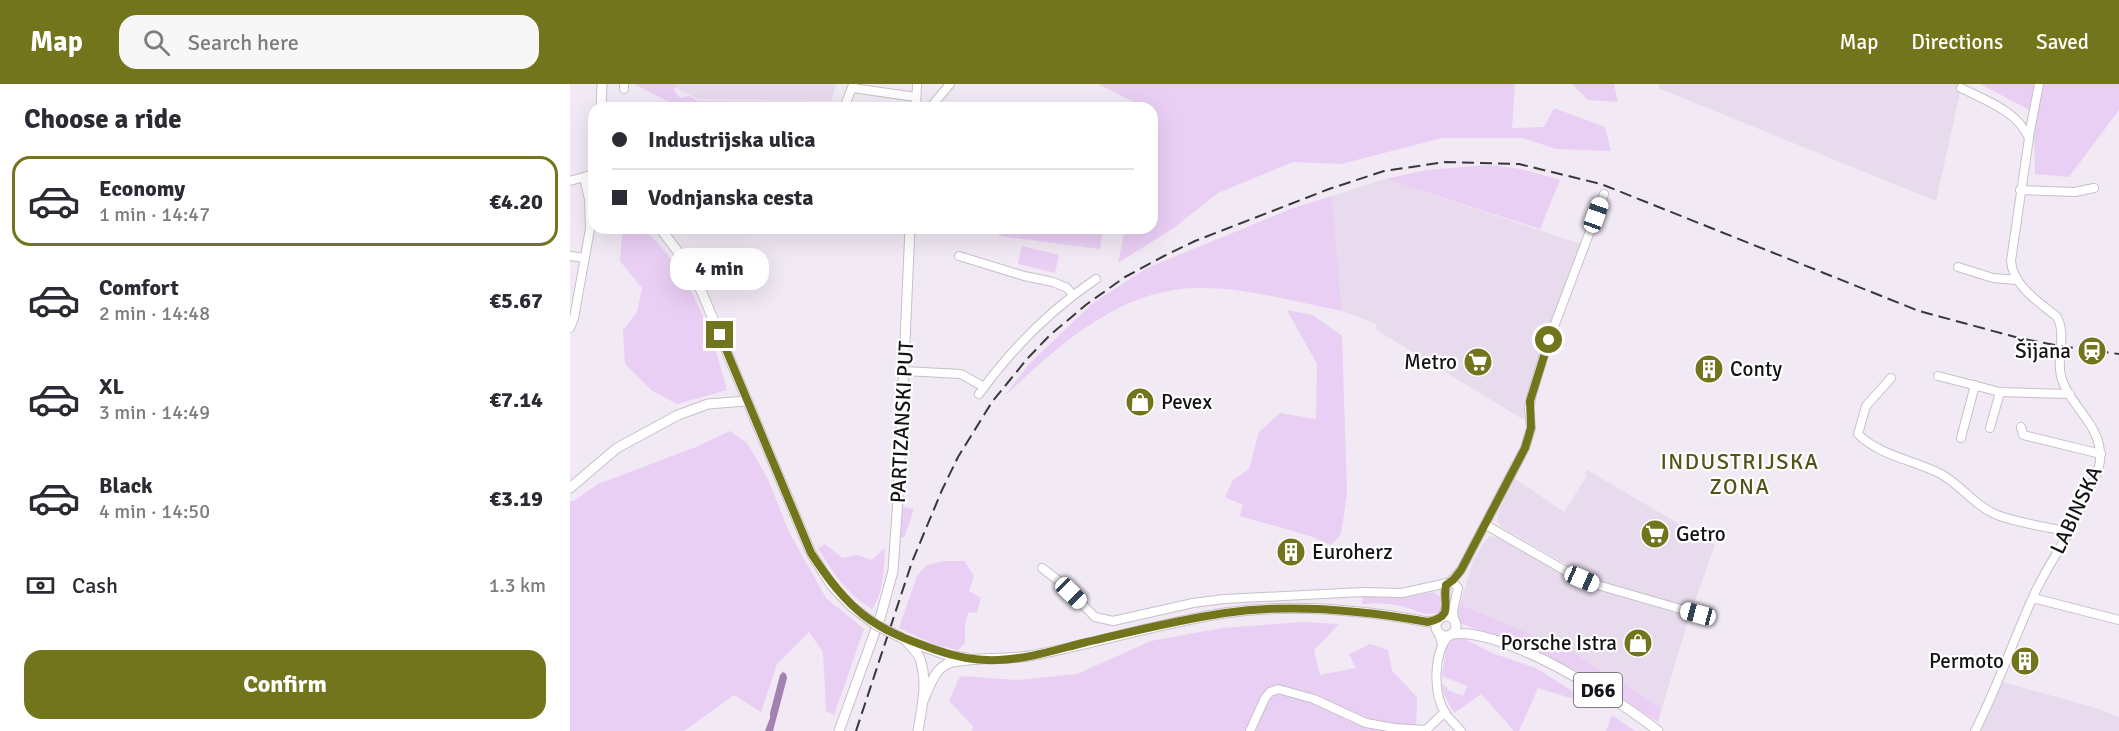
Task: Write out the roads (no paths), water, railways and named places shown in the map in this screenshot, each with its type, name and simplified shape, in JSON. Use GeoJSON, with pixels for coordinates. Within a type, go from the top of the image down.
{"type":"FeatureCollection","features":[{"type":"Feature","properties":{"kind":"main road"},"geometry":{"type":"LineString","coordinates":[[601,102],[602,84]]}},
{"type":"Feature","properties":{"kind":"main road"},"geometry":{"type":"LineString","coordinates":[[665,234],[691,269],[811,553],[832,586],[851,606],[876,625],[904,639],[937,651],[944,657],[940,670],[932,679],[923,701]]}},
{"type":"Feature","properties":{"kind":"main road","name":"PARTIZANSKI PUT"},"geometry":{"type":"LineString","coordinates":[[839,731],[881,615],[896,547],[910,234]]}},
{"type":"Feature","properties":{"kind":"main road"},"geometry":{"type":"LineString","coordinates":[[570,488],[617,448],[678,415],[708,404],[746,401]]}},
{"type":"Feature","properties":{"kind":"main road","name":"D66"},"geometry":{"type":"LineString","coordinates":[[940,670],[953,663],[1030,656],[1138,630],[1226,613],[1267,609],[1361,612],[1428,622],[1526,653],[1581,679],[1658,731]]}},
{"type":"Feature","properties":{"kind":"main road","name":"D66"},"geometry":{"type":"LineString","coordinates":[[1443,628],[1448,617],[1481,637]]}},
{"type":"Feature","properties":{"kind":"main road"},"geometry":{"type":"LineString","coordinates":[[1443,628],[1455,629],[1455,622]]}},
{"type":"Feature","properties":{"kind":"main road"},"geometry":{"type":"LineString","coordinates":[[904,639],[927,673],[940,670]]}},
{"type":"Feature","properties":{"kind":"main road"},"geometry":{"type":"LineString","coordinates":[[918,731],[923,701],[924,653],[937,651]]}},
{"type":"Feature","properties":{"kind":"main road","name":"D66"},"geometry":{"type":"LineString","coordinates":[[937,651],[981,660]]}},
{"type":"Feature","properties":{"kind":"street"},"geometry":{"type":"LineString","coordinates":[[916,84],[916,102]]}},
{"type":"Feature","properties":{"kind":"street"},"geometry":{"type":"LineString","coordinates":[[935,102],[950,84]]}},
{"type":"Feature","properties":{"kind":"street"},"geometry":{"type":"LineString","coordinates":[[1958,267],[1993,278],[2016,280],[2011,261],[2020,190],[2039,84]]}},
{"type":"Feature","properties":{"kind":"street"},"geometry":{"type":"LineString","coordinates":[[846,102],[853,86],[916,97]]}},
{"type":"Feature","properties":{"kind":"street"},"geometry":{"type":"LineString","coordinates":[[1962,88],[2010,113],[2024,127],[2029,138]]}},
{"type":"Feature","properties":{"kind":"street"},"geometry":{"type":"LineString","coordinates":[[570,181],[588,176]]}},
{"type":"Feature","properties":{"kind":"street"},"geometry":{"type":"LineString","coordinates":[[2020,190],[2075,192],[2094,188]]}},
{"type":"Feature","properties":{"kind":"street"},"geometry":{"type":"LineString","coordinates":[[1461,731],[1445,712],[1439,696],[1437,679],[1447,603],[1447,586],[1461,570],[1525,448],[1531,428],[1530,401],[1549,340],[1604,194]]}},
{"type":"Feature","properties":{"kind":"street"},"geometry":{"type":"LineString","coordinates":[[570,328],[574,318],[588,234]]}},
{"type":"Feature","properties":{"kind":"street"},"geometry":{"type":"LineString","coordinates":[[570,256],[585,258]]}},
{"type":"Feature","properties":{"kind":"street"},"geometry":{"type":"LineString","coordinates":[[959,256],[1024,276],[1053,282],[1067,288],[1072,295]]}},
{"type":"Feature","properties":{"kind":"street"},"geometry":{"type":"LineString","coordinates":[[904,371],[961,375],[982,391],[1028,334],[1072,295],[1096,279]]}},
{"type":"Feature","properties":{"kind":"street","name":"LABINSKA"},"geometry":{"type":"LineString","coordinates":[[1975,731],[1987,708],[2032,598],[2069,532],[2098,470],[2101,453],[2093,429],[2070,394],[2060,372],[2060,325],[2056,317],[2016,280]]}},
{"type":"Feature","properties":{"kind":"street"},"geometry":{"type":"LineString","coordinates":[[1938,376],[2000,392],[2070,394]]}},
{"type":"Feature","properties":{"kind":"street"},"geometry":{"type":"LineString","coordinates":[[1891,378],[1866,406],[1858,434],[1886,452],[1944,476],[1996,515],[2069,532]]}},
{"type":"Feature","properties":{"kind":"street"},"geometry":{"type":"LineString","coordinates":[[1961,438],[1975,385]]}},
{"type":"Feature","properties":{"kind":"street"},"geometry":{"type":"LineString","coordinates":[[1990,428],[2000,392]]}},
{"type":"Feature","properties":{"kind":"street"},"geometry":{"type":"LineString","coordinates":[[2020,427],[2023,435],[2101,453]]}},
{"type":"Feature","properties":{"kind":"street"},"geometry":{"type":"LineString","coordinates":[[1486,525],[1571,574],[1594,584],[1698,614]]}},
{"type":"Feature","properties":{"kind":"street"},"geometry":{"type":"LineString","coordinates":[[1042,568],[1059,580],[1095,617],[1113,621],[1224,598],[1362,592],[1402,593],[1455,584],[1458,588]]}},
{"type":"Feature","properties":{"kind":"street"},"geometry":{"type":"LineString","coordinates":[[1455,622],[1453,610],[1461,570]]}},
{"type":"Feature","properties":{"kind":"street"},"geometry":{"type":"LineString","coordinates":[[2032,598],[2119,620]]}},
{"type":"Feature","properties":{"kind":"street"},"geometry":{"type":"LineString","coordinates":[[1250,731],[1265,698],[1270,692],[1278,689],[1314,699],[1365,723],[1394,728],[1426,730],[1445,712]]}},
{"type":"Feature","properties":{"kind":"railway"},"geometry":{"type":"LineString","coordinates":[[856,731],[912,562],[942,490],[958,457],[992,402],[1027,359],[1050,335],[1087,304],[1125,277],[1164,256],[1195,241],[1329,189],[1384,171],[1445,162],[1519,164],[1601,184],[1919,311],[2019,338],[2119,354]]}},
{"type":"Feature","properties":{"kind":"place","name":"Šijana"},"geometry":{"type":"Point","coordinates":[2092,351]}},
{"type":"Feature","properties":{"kind":"place","name":"Metro"},"geometry":{"type":"Point","coordinates":[1478,362]}},
{"type":"Feature","properties":{"kind":"place","name":"Conty"},"geometry":{"type":"Point","coordinates":[1709,369]}},
{"type":"Feature","properties":{"kind":"place","name":"Pevex"},"geometry":{"type":"Point","coordinates":[1140,402]}},
{"type":"Feature","properties":{"kind":"place","name":"Getro"},"geometry":{"type":"Point","coordinates":[1655,534]}},
{"type":"Feature","properties":{"kind":"place","name":"Euroherz"},"geometry":{"type":"Point","coordinates":[1291,552]}},
{"type":"Feature","properties":{"kind":"place","name":"Porsche Istra"},"geometry":{"type":"Point","coordinates":[1638,643]}},
{"type":"Feature","properties":{"kind":"place","name":"Permoto"},"geometry":{"type":"Point","coordinates":[2025,661]}},
{"type":"Feature","properties":{"kind":"district","name":"INDUSTRIJSKA ZONA"},"geometry":{"type":"Point","coordinates":[1740,474]}}]}
